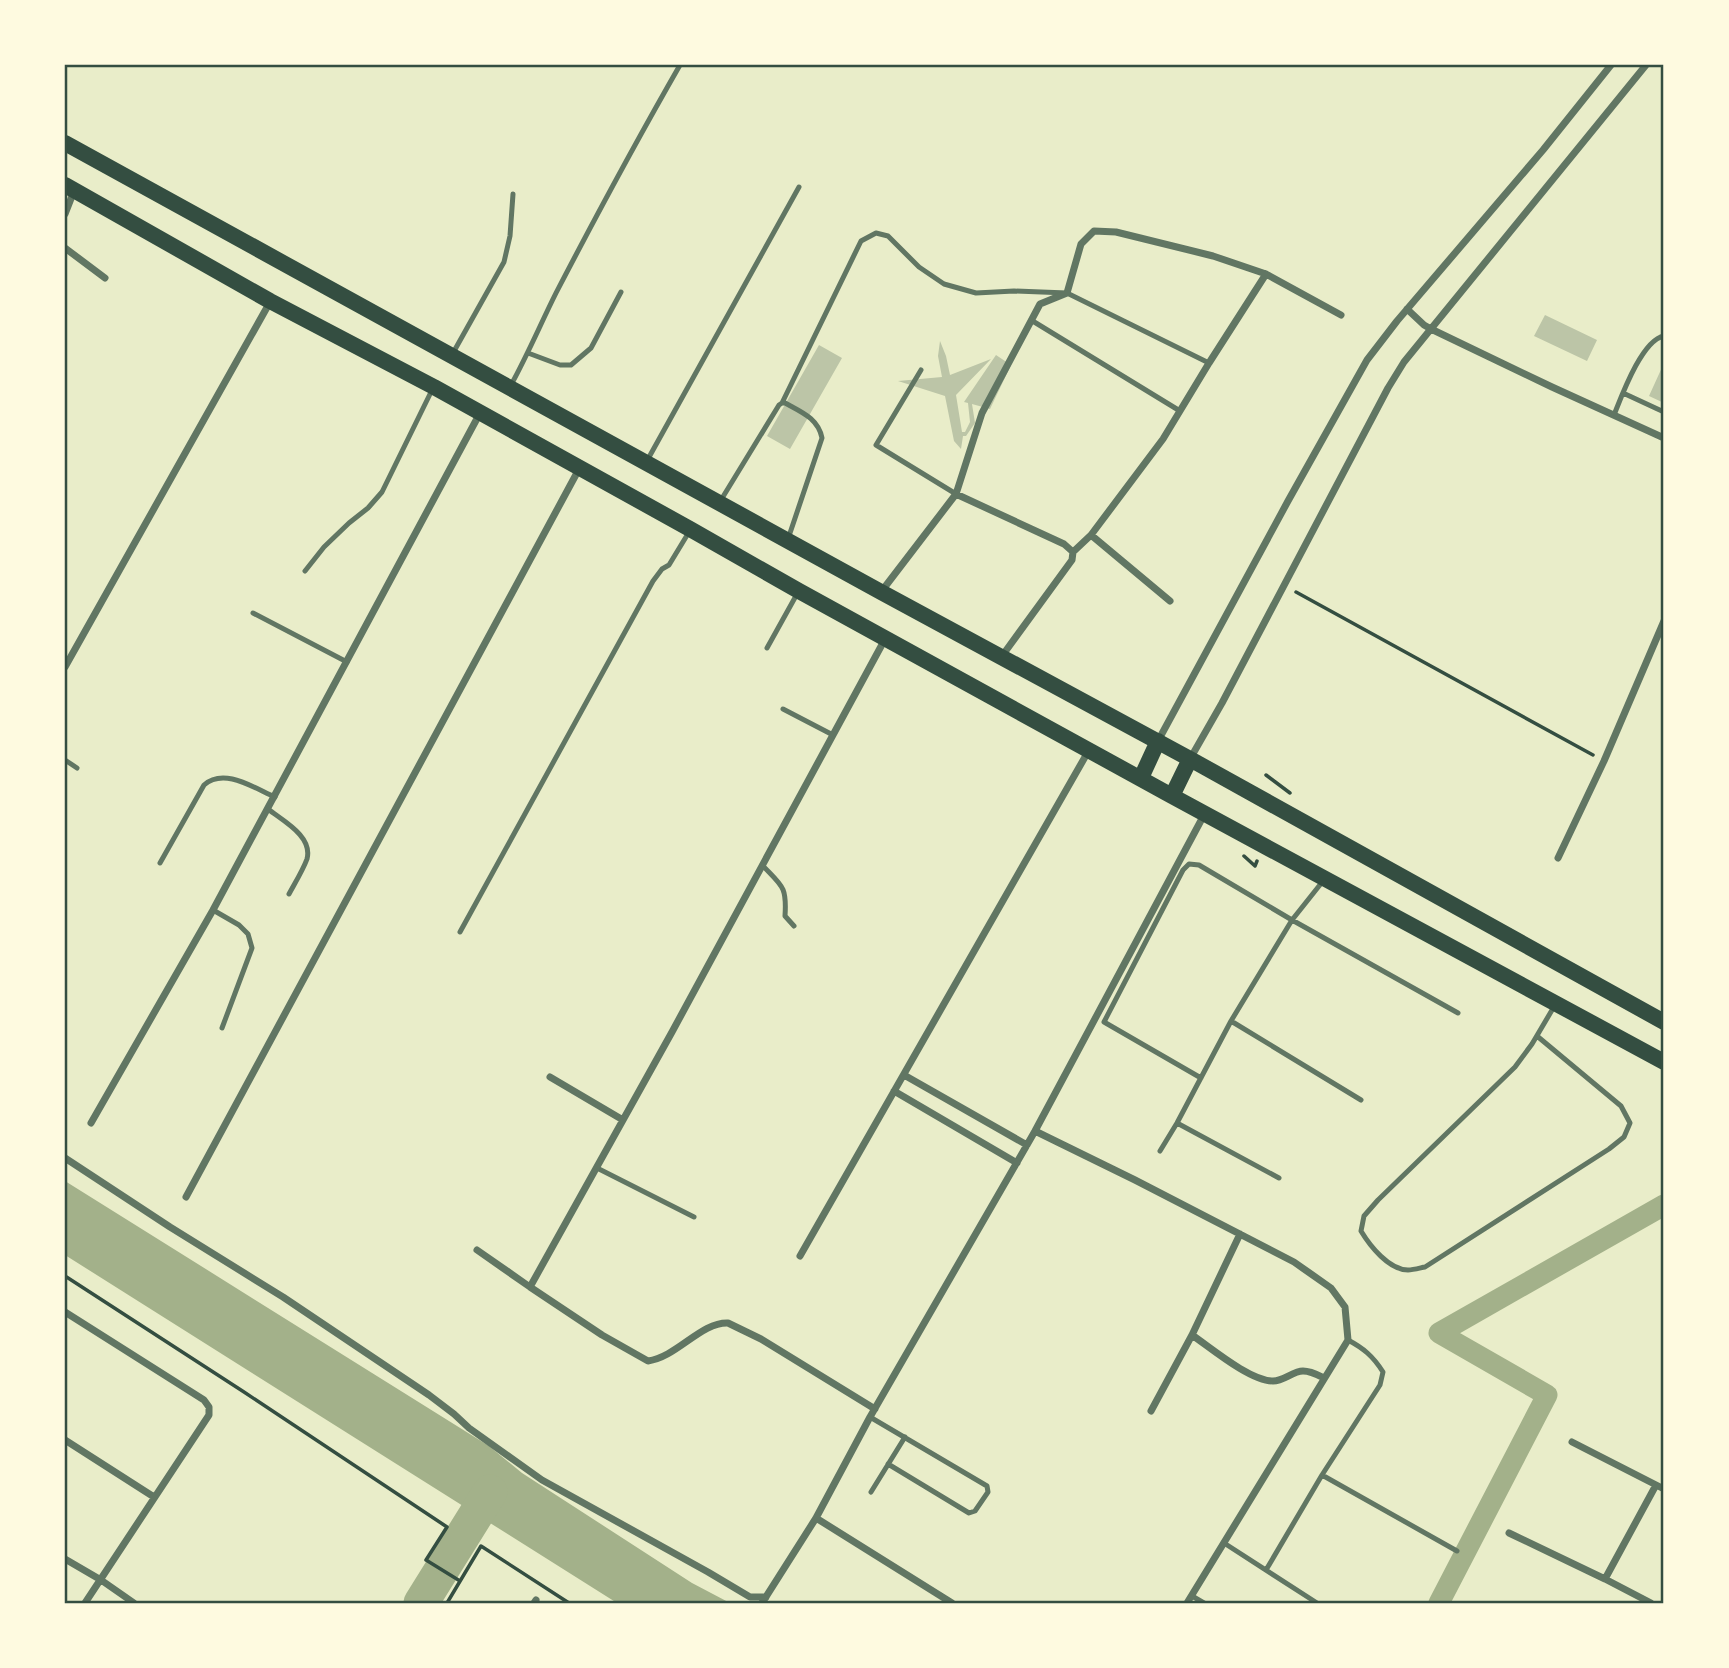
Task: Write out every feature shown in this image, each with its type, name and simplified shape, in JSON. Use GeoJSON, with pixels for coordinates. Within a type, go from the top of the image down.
{"type":"FeatureCollection","features":[{"type":"Feature","properties":{"kind":"main road"},"geometry":{"type":"LineString","coordinates":[[65,143],[881,592],[1158,741],[1664,1022]]}},
{"type":"Feature","properties":{"kind":"main road"},"geometry":{"type":"LineString","coordinates":[[69,188],[1172,796],[1664,1062]]}},
{"type":"Feature","properties":{"kind":"main road"},"geometry":{"type":"LineString","coordinates":[[1140,778],[1158,741]]}},
{"type":"Feature","properties":{"kind":"main road"},"geometry":{"type":"LineString","coordinates":[[1172,796],[1190,759]]}},
{"type":"Feature","properties":{"kind":"street"},"geometry":{"type":"LineString","coordinates":[[1158,741],[1367,360],[1611,65]]}},
{"type":"Feature","properties":{"kind":"street"},"geometry":{"type":"LineString","coordinates":[[1190,759],[1404,362],[1646,65]]}},
{"type":"Feature","properties":{"kind":"street"},"geometry":{"type":"LineString","coordinates":[[65,214],[69,188]]}},
{"type":"Feature","properties":{"kind":"street"},"geometry":{"type":"LineString","coordinates":[[881,592],[956,494],[982,413],[1040,304],[1067,293],[1081,244],[1094,231],[1116,232],[1213,256],[1266,274],[1341,315]]}},
{"type":"Feature","properties":{"kind":"street"},"geometry":{"type":"LineString","coordinates":[[65,248],[105,278]]}},
{"type":"Feature","properties":{"kind":"street"},"geometry":{"type":"LineString","coordinates":[[1002,656],[1072,560],[1073,552],[1091,535],[1163,439],[1266,274]]}},
{"type":"Feature","properties":{"kind":"street"},"geometry":{"type":"LineString","coordinates":[[65,667],[270,301]]}},
{"type":"Feature","properties":{"kind":"street"},"geometry":{"type":"LineString","coordinates":[[1407,309],[1431,329],[1664,438]]}},
{"type":"Feature","properties":{"kind":"street"},"geometry":{"type":"LineString","coordinates":[[91,1123],[214,911],[480,414]]}},
{"type":"Feature","properties":{"kind":"street"},"geometry":{"type":"LineString","coordinates":[[186,1197],[579,468]]}},
{"type":"Feature","properties":{"kind":"street"},"geometry":{"type":"LineString","coordinates":[[956,494],[1064,544],[1073,552]]}},
{"type":"Feature","properties":{"kind":"street"},"geometry":{"type":"LineString","coordinates":[[1091,535],[1170,601]]}},
{"type":"Feature","properties":{"kind":"street"},"geometry":{"type":"LineString","coordinates":[[1558,858],[1604,761],[1664,621]]}},
{"type":"Feature","properties":{"kind":"street"},"geometry":{"type":"LineString","coordinates":[[530,1287],[885,638]]}},
{"type":"Feature","properties":{"kind":"street"},"geometry":{"type":"LineString","coordinates":[[800,1256],[1089,750]]}},
{"type":"Feature","properties":{"kind":"street"},"geometry":{"type":"LineString","coordinates":[[65,1158],[283,1297],[429,1395],[469,1428],[542,1480],[750,1597],[764,1600],[816,1517],[870,1417],[1035,1131],[1205,813]]}},
{"type":"Feature","properties":{"kind":"street"},"geometry":{"type":"LineString","coordinates":[[904,1075],[1027,1145]]}},
{"type":"Feature","properties":{"kind":"street"},"geometry":{"type":"LineString","coordinates":[[550,1077],[623,1120]]}},
{"type":"Feature","properties":{"kind":"street"},"geometry":{"type":"LineString","coordinates":[[894,1091],[1017,1163]]}},
{"type":"Feature","properties":{"kind":"street"},"geometry":{"type":"LineString","coordinates":[[1035,1131],[1294,1262],[1331,1288],[1345,1307],[1348,1340],[1189,1600]]}},
{"type":"Feature","properties":{"kind":"street"},"geometry":{"type":"LineString","coordinates":[[1151,1411],[1192,1335],[1240,1234]]}},
{"type":"Feature","properties":{"kind":"street"},"geometry":{"type":"LineString","coordinates":[[477,1250],[602,1335],[648,1361],[668,1354],[709,1328],[728,1323],[761,1339],[875,1409]]}},
{"type":"Feature","properties":{"kind":"street"},"geometry":{"type":"LineString","coordinates":[[65,1312],[204,1400],[209,1407],[209,1415],[86,1603]]}},
{"type":"Feature","properties":{"kind":"street"},"geometry":{"type":"LineString","coordinates":[[1192,1335],[1248,1374],[1262,1380],[1274,1382],[1301,1370],[1324,1378]]}},
{"type":"Feature","properties":{"kind":"street"},"geometry":{"type":"LineString","coordinates":[[65,1440],[154,1497]]}},
{"type":"Feature","properties":{"kind":"street"},"geometry":{"type":"LineString","coordinates":[[1572,1442],[1664,1489]]}},
{"type":"Feature","properties":{"kind":"street"},"geometry":{"type":"LineString","coordinates":[[1605,1579],[1656,1485]]}},
{"type":"Feature","properties":{"kind":"street"},"geometry":{"type":"LineString","coordinates":[[816,1517],[952,1603]]}},
{"type":"Feature","properties":{"kind":"street"},"geometry":{"type":"LineString","coordinates":[[1509,1533],[1651,1603]]}},
{"type":"Feature","properties":{"kind":"street"},"geometry":{"type":"LineString","coordinates":[[65,1559],[134,1603]]}},
{"type":"Feature","properties":{"kind":"lane"},"geometry":{"type":"LineString","coordinates":[[510,387],[611,187],[680,65]]}},
{"type":"Feature","properties":{"kind":"lane"},"geometry":{"type":"LineString","coordinates":[[647,462],[799,187]]}},
{"type":"Feature","properties":{"kind":"lane"},"geometry":{"type":"LineString","coordinates":[[451,355],[504,262],[510,236],[513,194]]}},
{"type":"Feature","properties":{"kind":"lane"},"geometry":{"type":"LineString","coordinates":[[719,503],[782,403],[861,242],[876,233],[888,236],[919,267],[944,284],[976,293],[1067,293],[1209,363]]}},
{"type":"Feature","properties":{"kind":"lane"},"geometry":{"type":"LineString","coordinates":[[528,353],[559,365],[571,365],[591,348],[621,292]]}},
{"type":"Feature","properties":{"kind":"lane"},"geometry":{"type":"LineString","coordinates":[[1031,320],[1180,411]]}},
{"type":"Feature","properties":{"kind":"lane"},"geometry":{"type":"LineString","coordinates":[[1614,415],[1645,349],[1656,337],[1664,336]]}},
{"type":"Feature","properties":{"kind":"lane"},"geometry":{"type":"LineString","coordinates":[[920,370],[876,445],[956,494]]}},
{"type":"Feature","properties":{"kind":"lane"},"geometry":{"type":"LineString","coordinates":[[305,571],[324,547],[382,492],[433,387]]}},
{"type":"Feature","properties":{"kind":"lane"},"geometry":{"type":"LineString","coordinates":[[1623,393],[1664,412]]}},
{"type":"Feature","properties":{"kind":"lane"},"geometry":{"type":"LineString","coordinates":[[782,403],[811,417],[820,429],[822,438],[788,541]]}},
{"type":"Feature","properties":{"kind":"lane"},"geometry":{"type":"LineString","coordinates":[[460,932],[653,582],[662,569],[669,565],[690,529]]}},
{"type":"Feature","properties":{"kind":"lane"},"geometry":{"type":"LineString","coordinates":[[767,648],[799,591]]}},
{"type":"Feature","properties":{"kind":"lane"},"geometry":{"type":"LineString","coordinates":[[253,612],[347,662]]}},
{"type":"Feature","properties":{"kind":"lane"},"geometry":{"type":"LineString","coordinates":[[783,709],[833,735]]}},
{"type":"Feature","properties":{"kind":"lane"},"geometry":{"type":"LineString","coordinates":[[65,760],[77,768]]}},
{"type":"Feature","properties":{"kind":"lane"},"geometry":{"type":"LineString","coordinates":[[160,863],[210,779],[231,779],[275,797]]}},
{"type":"Feature","properties":{"kind":"lane"},"geometry":{"type":"LineString","coordinates":[[268,809],[300,835],[307,845],[307,858],[289,894]]}},
{"type":"Feature","properties":{"kind":"lane"},"geometry":{"type":"LineString","coordinates":[[1201,1077],[1104,1022],[1183,870],[1189,864],[1199,865],[1458,1013]]}},
{"type":"Feature","properties":{"kind":"lane"},"geometry":{"type":"LineString","coordinates":[[762,865],[786,894],[785,916],[794,926]]}},
{"type":"Feature","properties":{"kind":"lane"},"geometry":{"type":"LineString","coordinates":[[1160,1151],[1231,1021],[1292,920],[1325,879]]}},
{"type":"Feature","properties":{"kind":"lane"},"geometry":{"type":"LineString","coordinates":[[214,911],[239,925],[248,934],[252,948],[222,1028]]}},
{"type":"Feature","properties":{"kind":"lane"},"geometry":{"type":"LineString","coordinates":[[1537,1036],[1620,1106],[1630,1123],[1624,1137],[1425,1267],[1407,1270],[1394,1266],[1370,1246],[1361,1231],[1364,1216],[1515,1067],[1556,1003]]}},
{"type":"Feature","properties":{"kind":"lane"},"geometry":{"type":"LineString","coordinates":[[1231,1021],[1361,1100]]}},
{"type":"Feature","properties":{"kind":"lane"},"geometry":{"type":"LineString","coordinates":[[1177,1123],[1279,1178]]}},
{"type":"Feature","properties":{"kind":"lane"},"geometry":{"type":"LineString","coordinates":[[597,1168],[694,1217]]}},
{"type":"Feature","properties":{"kind":"lane"},"geometry":{"type":"LineString","coordinates":[[1266,1570],[1322,1475],[1380,1385],[1383,1372],[1375,1360],[1364,1349],[1348,1340]]}},
{"type":"Feature","properties":{"kind":"lane"},"geometry":{"type":"LineString","coordinates":[[870,1417],[988,1486],[988,1492],[975,1511],[969,1513],[888,1464]]}},
{"type":"Feature","properties":{"kind":"lane"},"geometry":{"type":"LineString","coordinates":[[870,1492],[905,1437]]}},
{"type":"Feature","properties":{"kind":"lane"},"geometry":{"type":"LineString","coordinates":[[1322,1475],[1457,1551]]}},
{"type":"Feature","properties":{"kind":"lane"},"geometry":{"type":"LineString","coordinates":[[1224,1543],[1317,1603]]}},
{"type":"Feature","properties":{"kind":"lane"},"geometry":{"type":"LineString","coordinates":[[1189,1600],[1204,1603]]}},
{"type":"Feature","properties":{"kind":"path"},"geometry":{"type":"LineString","coordinates":[[1296,592],[1604,761]]}},
{"type":"Feature","properties":{"kind":"path"},"geometry":{"type":"LineString","coordinates":[[1266,775],[1292,794]]}},
{"type":"Feature","properties":{"kind":"path"},"geometry":{"type":"LineString","coordinates":[[65,1276],[447,1527],[426,1560],[460,1581]]}},
{"type":"Feature","properties":{"kind":"path"},"geometry":{"type":"LineString","coordinates":[[447,1603],[481,1546],[569,1603]]}},
{"type":"Feature","properties":{"kind":"shaded area"},"geometry":{"type":"Polygon","coordinates":[[[65,1181],[489,1446],[522,1473],[692,1583],[730,1603],[617,1603],[65,1255],[65,1181]]]}},
{"type":"Feature","properties":{"kind":"building"},"geometry":{"type":"Polygon","coordinates":[[[1545,315],[1597,340],[1587,361],[1534,336],[1545,315]]]}},
{"type":"Feature","properties":{"kind":"building"},"geometry":{"type":"Polygon","coordinates":[[[940,341],[950,375],[991,359],[956,395],[962,432],[965,432],[970,422],[968,403],[964,402],[996,355],[1011,365],[990,409],[972,404],[975,423],[966,436],[963,436],[961,449],[954,441],[945,396],[898,381],[942,377],[938,356],[940,341]]]}},
{"type":"Feature","properties":{"kind":"building"},"geometry":{"type":"Polygon","coordinates":[[[819,345],[842,358],[790,449],[767,436],[819,345]]]}},
{"type":"Feature","properties":{"kind":"building"},"geometry":{"type":"Polygon","coordinates":[[[1664,363],[1664,403],[1649,396],[1664,363]]]}},
{"type":"Feature","properties":{"kind":"waterway"},"geometry":{"type":"LineString","coordinates":[[1439,1603],[1547,1395],[1439,1333],[1664,1205]]}},
{"type":"Feature","properties":{"kind":"waterway"},"geometry":{"type":"LineString","coordinates":[[421,1603],[490,1492]]}}]}
